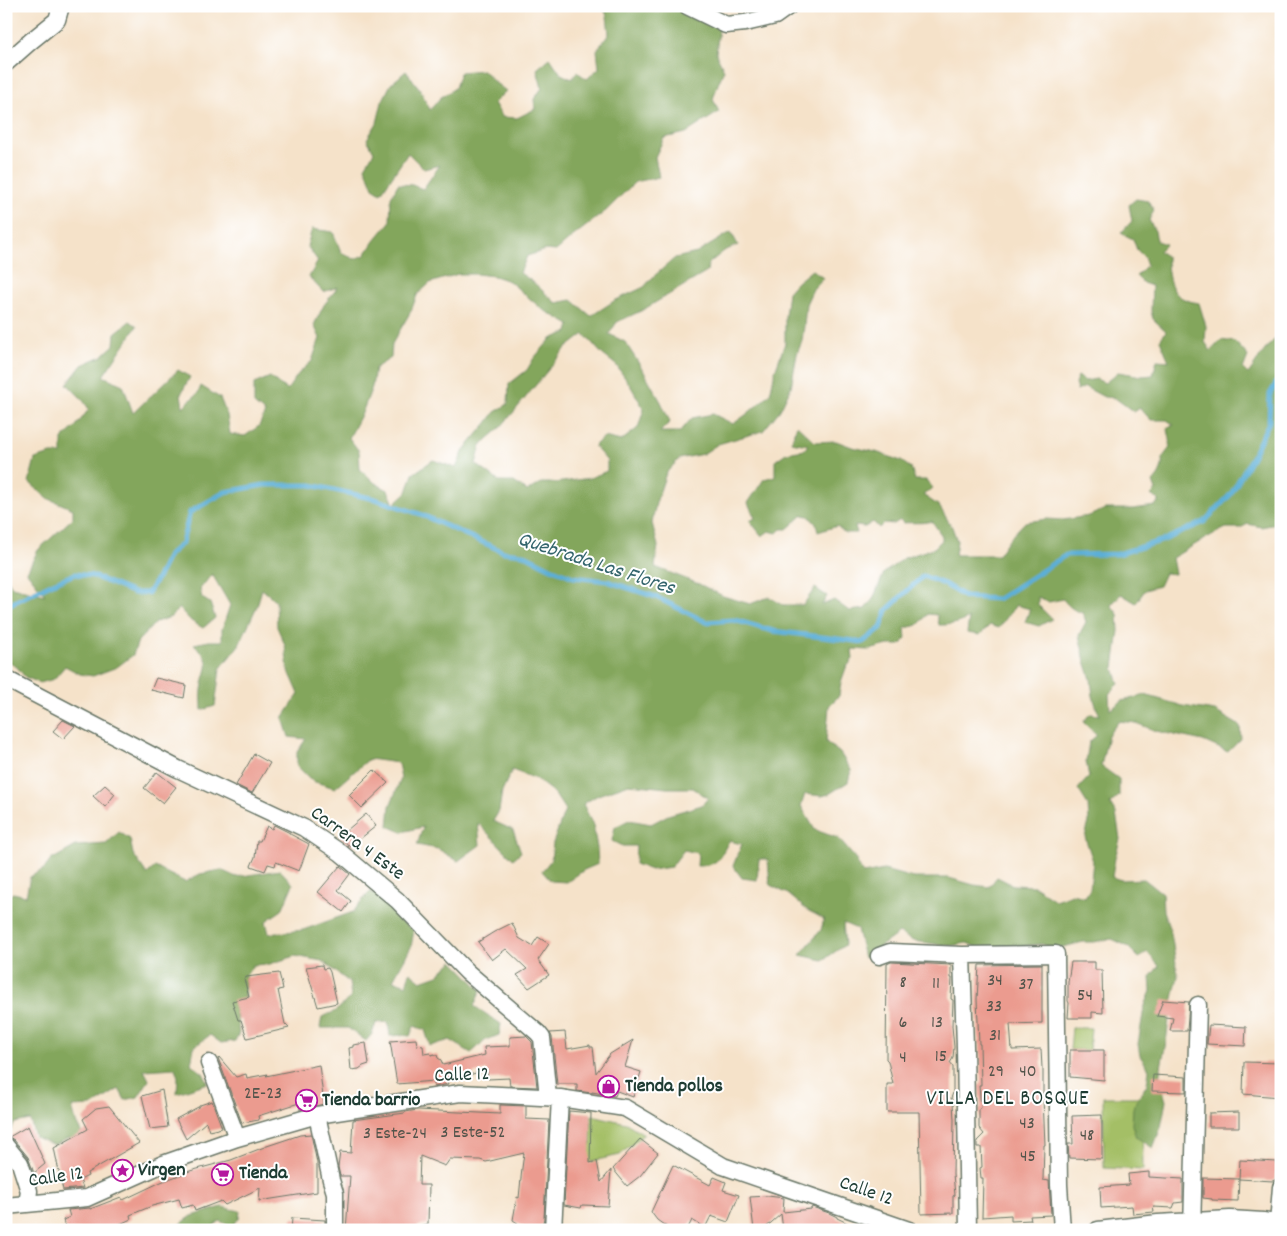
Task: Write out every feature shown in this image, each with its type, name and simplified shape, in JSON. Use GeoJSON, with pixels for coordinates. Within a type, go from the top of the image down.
{"type":"FeatureCollection","features":[{"type":"Feature","properties":{"kind":"street"},"geometry":{"type":"LineString","coordinates":[[6,63],[57,20],[61,6]]}},
{"type":"Feature","properties":{"kind":"street"},"geometry":{"type":"LineString","coordinates":[[687,6],[726,25],[775,16],[789,6]]}},
{"type":"Feature","properties":{"kind":"street","name":"Carrera 4 Este"},"geometry":{"type":"LineString","coordinates":[[6,679],[178,769],[304,828],[341,853],[397,900],[467,972],[538,1033],[542,1038],[554,1097],[552,1230]]}},
{"type":"Feature","properties":{"kind":"street"},"geometry":{"type":"LineString","coordinates":[[879,956],[890,952],[962,955],[1056,954],[1058,1175],[1062,1230]]}},
{"type":"Feature","properties":{"kind":"street"},"geometry":{"type":"LineString","coordinates":[[962,955],[968,1230]]}},
{"type":"Feature","properties":{"kind":"street"},"geometry":{"type":"LineString","coordinates":[[1192,1226],[1198,1005]]}},
{"type":"Feature","properties":{"kind":"street"},"geometry":{"type":"LineString","coordinates":[[209,1063],[237,1138]]}},
{"type":"Feature","properties":{"kind":"street","name":"Calle 12"},"geometry":{"type":"LineString","coordinates":[[6,1206],[87,1198],[163,1164],[237,1138],[317,1115],[460,1093],[554,1097],[625,1108],[723,1166],[909,1230]]}},
{"type":"Feature","properties":{"kind":"street"},"geometry":{"type":"LineString","coordinates":[[317,1115],[335,1193],[335,1230]]}},
{"type":"Feature","properties":{"kind":"street"},"geometry":{"type":"LineString","coordinates":[[6,1146],[20,1163],[29,1191],[27,1204]]}},
{"type":"Feature","properties":{"kind":"street"},"geometry":{"type":"LineString","coordinates":[[1098,1230],[1158,1223],[1192,1226],[1279,1224],[1281,1188]]}},
{"type":"Feature","properties":{"kind":"green space"},"geometry":{"type":"Polygon","coordinates":[[[603,6],[718,6],[720,21],[716,53],[724,70],[713,99],[719,112],[686,133],[664,138],[655,157],[659,177],[635,182],[607,210],[556,251],[546,250],[527,256],[520,273],[556,303],[572,300],[591,316],[614,301],[644,287],[675,258],[697,253],[731,232],[738,245],[724,251],[708,264],[707,272],[641,311],[617,322],[609,334],[625,342],[661,402],[670,422],[660,432],[680,432],[692,418],[713,414],[733,424],[770,394],[775,371],[785,343],[785,316],[788,292],[812,270],[823,278],[813,289],[806,304],[802,341],[797,354],[791,387],[780,410],[763,431],[718,444],[703,454],[679,459],[666,473],[656,503],[652,523],[658,546],[655,567],[699,584],[723,596],[750,604],[769,597],[783,605],[803,605],[815,588],[827,596],[822,605],[834,600],[849,611],[865,609],[873,599],[884,573],[904,558],[934,548],[942,540],[942,536],[932,521],[903,523],[900,520],[894,524],[884,523],[879,528],[873,522],[865,527],[855,526],[857,533],[845,533],[837,526],[818,532],[816,524],[809,516],[803,515],[787,529],[781,529],[777,533],[769,531],[762,536],[750,521],[755,518],[748,503],[764,479],[775,476],[775,461],[786,453],[804,450],[808,445],[791,442],[797,425],[815,442],[836,441],[852,447],[876,452],[901,461],[911,468],[915,480],[926,480],[933,488],[923,495],[939,506],[952,527],[957,541],[955,555],[998,555],[1009,539],[1025,522],[1047,519],[1063,520],[1089,516],[1105,509],[1133,509],[1155,506],[1159,500],[1151,495],[1156,490],[1153,482],[1158,477],[1162,458],[1170,444],[1167,428],[1174,425],[1167,420],[1151,420],[1140,408],[1134,412],[1115,398],[1104,397],[1085,387],[1077,391],[1075,384],[1078,376],[1085,381],[1096,379],[1105,383],[1118,372],[1142,376],[1153,375],[1157,360],[1169,361],[1160,340],[1166,331],[1153,319],[1151,311],[1152,286],[1143,283],[1136,276],[1147,265],[1144,257],[1137,250],[1133,239],[1121,233],[1132,221],[1129,205],[1136,199],[1148,201],[1154,210],[1149,220],[1155,231],[1157,241],[1166,244],[1159,251],[1167,257],[1170,283],[1181,297],[1199,303],[1206,326],[1205,342],[1211,351],[1221,340],[1235,342],[1248,356],[1243,369],[1248,374],[1267,347],[1281,335],[1281,523],[1261,527],[1248,524],[1240,528],[1226,528],[1172,558],[1175,574],[1165,573],[1159,586],[1145,590],[1136,603],[1121,594],[1111,605],[1118,614],[1119,631],[1114,668],[1119,684],[1109,694],[1110,710],[1122,701],[1145,695],[1183,706],[1215,711],[1240,726],[1241,739],[1228,752],[1203,741],[1156,731],[1136,723],[1119,721],[1108,735],[1101,766],[1119,779],[1119,796],[1110,804],[1116,814],[1120,839],[1112,877],[1121,880],[1144,879],[1162,893],[1163,911],[1171,933],[1178,976],[1159,1077],[1166,1101],[1161,1127],[1153,1148],[1136,1137],[1132,1125],[1133,1108],[1147,1084],[1149,1069],[1140,1056],[1138,1044],[1144,1008],[1151,991],[1150,977],[1159,966],[1147,952],[1139,958],[1127,946],[1112,939],[1083,942],[1055,949],[1042,944],[1003,945],[985,951],[967,943],[950,946],[913,941],[899,933],[864,958],[857,929],[843,923],[845,945],[823,960],[800,955],[821,930],[824,919],[807,910],[788,894],[770,885],[768,859],[759,859],[757,880],[742,878],[733,866],[742,844],[729,841],[718,860],[714,863],[697,866],[698,853],[684,850],[671,867],[651,870],[635,864],[636,846],[622,846],[612,841],[615,827],[629,820],[651,824],[668,815],[702,805],[708,798],[693,788],[667,788],[629,784],[598,795],[583,804],[593,825],[598,864],[584,870],[567,882],[551,881],[542,871],[551,860],[553,843],[565,810],[554,793],[536,779],[512,770],[502,791],[499,811],[493,821],[513,830],[521,852],[513,859],[478,823],[480,845],[458,861],[438,849],[417,845],[423,827],[402,832],[388,826],[390,806],[401,779],[398,763],[369,759],[335,788],[312,781],[297,766],[297,752],[306,739],[289,737],[283,718],[299,694],[288,669],[285,645],[277,627],[276,601],[262,589],[257,606],[239,645],[220,669],[215,706],[202,710],[203,681],[207,661],[194,644],[222,641],[222,629],[230,605],[212,574],[200,589],[202,598],[210,603],[215,618],[203,628],[191,621],[179,608],[171,617],[156,622],[138,641],[133,655],[117,667],[93,676],[80,674],[65,666],[54,679],[40,683],[25,677],[17,667],[6,661],[6,577],[12,587],[45,595],[27,572],[38,550],[73,518],[73,509],[47,498],[29,482],[35,459],[51,454],[62,454],[62,439],[76,426],[89,409],[67,384],[82,365],[102,356],[114,345],[115,333],[130,321],[137,326],[103,376],[123,385],[133,413],[178,370],[190,377],[181,394],[183,407],[198,393],[201,386],[220,398],[227,415],[230,434],[245,436],[259,426],[265,413],[254,404],[254,384],[270,377],[287,390],[299,373],[312,361],[320,338],[314,325],[324,305],[338,287],[323,292],[309,277],[318,261],[307,246],[312,229],[333,232],[341,252],[354,259],[365,255],[390,222],[391,197],[398,184],[412,185],[423,189],[440,165],[424,169],[408,153],[381,193],[373,188],[365,167],[374,152],[367,139],[377,123],[382,102],[391,84],[406,71],[420,89],[430,110],[440,98],[455,88],[460,72],[483,70],[506,91],[494,103],[502,117],[517,118],[535,109],[534,99],[542,88],[537,69],[550,58],[561,74],[572,79],[577,72],[587,79],[599,68],[597,50],[609,34],[607,16],[603,6]],[[458,274],[430,283],[417,295],[411,311],[392,344],[391,358],[375,368],[372,387],[362,413],[349,438],[359,451],[360,469],[375,483],[388,490],[394,504],[407,492],[413,474],[433,460],[456,468],[464,450],[495,412],[508,404],[509,384],[527,370],[534,358],[551,339],[568,332],[570,325],[542,309],[509,281],[494,276],[458,274]],[[584,334],[566,348],[513,413],[481,445],[476,464],[500,482],[514,482],[527,491],[541,483],[590,478],[607,471],[607,461],[594,446],[604,437],[621,441],[638,428],[644,409],[616,365],[602,354],[584,334]],[[1038,597],[1038,605],[1052,619],[1039,626],[1025,622],[1030,609],[1016,605],[999,628],[990,625],[980,635],[967,633],[969,618],[954,624],[939,625],[937,615],[928,614],[918,625],[905,628],[906,639],[900,645],[888,645],[869,650],[852,649],[853,659],[846,668],[839,696],[829,706],[826,742],[840,753],[851,770],[848,782],[829,794],[822,796],[805,794],[801,806],[815,830],[838,838],[855,858],[863,874],[884,870],[913,878],[949,878],[989,887],[997,877],[1013,885],[1034,886],[1055,900],[1072,894],[1085,897],[1090,889],[1093,861],[1085,837],[1089,822],[1088,805],[1078,789],[1089,777],[1086,761],[1089,742],[1097,735],[1083,722],[1090,714],[1100,715],[1093,696],[1091,679],[1079,635],[1086,622],[1083,613],[1072,608],[1063,599],[1049,602],[1038,597]]]}},
{"type":"Feature","properties":{"kind":"green space"},"geometry":{"type":"Polygon","coordinates":[[[119,832],[130,839],[133,854],[147,874],[155,867],[185,882],[200,874],[221,870],[236,877],[280,870],[293,884],[282,910],[266,921],[269,934],[303,930],[353,912],[370,891],[382,899],[399,920],[414,930],[411,947],[393,980],[406,985],[410,972],[421,981],[438,975],[453,961],[481,990],[474,1006],[501,1024],[499,1035],[486,1040],[471,1053],[450,1040],[430,1046],[425,1030],[414,1026],[410,1036],[390,1036],[388,1022],[376,1023],[372,1034],[366,1041],[348,1028],[320,1028],[322,1017],[336,1011],[351,997],[349,982],[322,961],[295,956],[270,964],[253,965],[245,977],[244,998],[236,1013],[239,1033],[235,1041],[221,1043],[210,1035],[194,1047],[191,1064],[203,1073],[208,1083],[177,1093],[178,1077],[175,1068],[144,1070],[149,1080],[138,1097],[125,1100],[119,1089],[92,1106],[72,1107],[76,1122],[85,1140],[77,1142],[69,1138],[54,1145],[35,1137],[30,1120],[15,1123],[8,1134],[6,1133],[6,897],[13,893],[26,896],[30,877],[44,869],[51,860],[76,846],[106,844],[119,832]]]}},
{"type":"Feature","properties":{"kind":"green space"},"geometry":{"type":"Polygon","coordinates":[[[1072,1028],[1091,1028],[1089,1050],[1070,1050],[1072,1028]]]}},
{"type":"Feature","properties":{"kind":"green space"},"geometry":{"type":"Polygon","coordinates":[[[1103,1097],[1142,1097],[1143,1170],[1104,1168],[1103,1097]]]}},
{"type":"Feature","properties":{"kind":"green space"},"geometry":{"type":"Polygon","coordinates":[[[592,1115],[626,1123],[644,1134],[620,1155],[579,1164],[580,1145],[591,1144],[592,1115]]]}},
{"type":"Feature","properties":{"kind":"green space"},"geometry":{"type":"Polygon","coordinates":[[[222,1207],[240,1211],[239,1218],[232,1227],[220,1221],[208,1230],[172,1230],[192,1216],[222,1207]]]}},
{"type":"Feature","properties":{"kind":"building"},"geometry":{"type":"Polygon","coordinates":[[[156,678],[186,685],[184,698],[151,690],[156,678]]]}},
{"type":"Feature","properties":{"kind":"building"},"geometry":{"type":"Polygon","coordinates":[[[63,720],[75,726],[63,739],[53,731],[63,720]]]}},
{"type":"Feature","properties":{"kind":"building"},"geometry":{"type":"Polygon","coordinates":[[[254,754],[270,763],[252,793],[236,785],[254,754]]]}},
{"type":"Feature","properties":{"kind":"building"},"geometry":{"type":"Polygon","coordinates":[[[374,770],[388,783],[362,808],[349,795],[374,770]]]}},
{"type":"Feature","properties":{"kind":"building"},"geometry":{"type":"Polygon","coordinates":[[[157,772],[176,787],[163,803],[144,788],[157,772]]]}},
{"type":"Feature","properties":{"kind":"building"},"geometry":{"type":"Polygon","coordinates":[[[105,785],[115,794],[105,807],[93,796],[105,785]]]}},
{"type":"Feature","properties":{"kind":"building"},"geometry":{"type":"Polygon","coordinates":[[[366,814],[376,826],[350,847],[340,836],[366,814]]]}},
{"type":"Feature","properties":{"kind":"building"},"geometry":{"type":"Polygon","coordinates":[[[274,825],[309,844],[299,871],[276,862],[275,866],[268,864],[265,871],[251,866],[255,857],[257,841],[260,841],[267,826],[272,829],[274,825]]]}},
{"type":"Feature","properties":{"kind":"building"},"geometry":{"type":"Polygon","coordinates":[[[340,866],[350,874],[338,890],[351,901],[343,912],[318,892],[340,866]]]}},
{"type":"Feature","properties":{"kind":"building"},"geometry":{"type":"Polygon","coordinates":[[[512,923],[519,938],[532,946],[538,937],[549,944],[538,960],[549,975],[529,988],[517,975],[527,969],[506,949],[492,960],[478,942],[512,923]]]}},
{"type":"Feature","properties":{"kind":"building"},"geometry":{"type":"Polygon","coordinates":[[[891,962],[951,965],[954,1047],[953,1058],[950,1063],[953,1067],[953,1093],[951,1098],[954,1120],[953,1174],[955,1195],[953,1196],[953,1213],[921,1214],[919,1112],[887,1112],[887,1084],[893,1084],[886,1059],[887,964],[891,962]]]}},
{"type":"Feature","properties":{"kind":"building"},"geometry":{"type":"Polygon","coordinates":[[[1071,962],[1095,962],[1095,970],[1102,970],[1103,1013],[1092,1012],[1092,1018],[1068,1018],[1068,982],[1071,962]]]}},
{"type":"Feature","properties":{"kind":"building"},"geometry":{"type":"Polygon","coordinates":[[[1042,964],[1042,1023],[1010,1024],[1012,1050],[1041,1049],[1045,1145],[1043,1180],[1049,1181],[1051,1215],[1030,1216],[1031,1220],[1011,1221],[1011,1215],[982,1217],[983,1178],[981,1178],[980,1168],[982,1167],[981,1147],[977,1147],[977,1141],[984,1134],[979,1128],[979,1109],[981,1108],[979,1085],[981,1085],[977,999],[979,965],[1042,964]]]}},
{"type":"Feature","properties":{"kind":"building"},"geometry":{"type":"Polygon","coordinates":[[[322,965],[323,969],[328,968],[330,972],[337,1003],[318,1007],[306,967],[322,965]]]}},
{"type":"Feature","properties":{"kind":"building"},"geometry":{"type":"Polygon","coordinates":[[[279,973],[283,989],[278,990],[285,1024],[289,1028],[247,1038],[241,1020],[238,1020],[232,1001],[249,997],[244,979],[246,977],[279,973]]]}},
{"type":"Feature","properties":{"kind":"building"},"geometry":{"type":"Polygon","coordinates":[[[1163,1000],[1189,1002],[1187,1031],[1170,1031],[1173,1018],[1157,1016],[1163,1000]]]}},
{"type":"Feature","properties":{"kind":"building"},"geometry":{"type":"Polygon","coordinates":[[[1209,1025],[1246,1027],[1245,1046],[1207,1044],[1209,1025]]]}},
{"type":"Feature","properties":{"kind":"building"},"geometry":{"type":"Polygon","coordinates":[[[565,1032],[567,1049],[590,1045],[590,1047],[593,1047],[596,1073],[610,1054],[633,1040],[625,1067],[641,1072],[633,1097],[617,1091],[615,1096],[577,1091],[577,1084],[557,1084],[550,1033],[565,1032]]]}},
{"type":"Feature","properties":{"kind":"building"},"geometry":{"type":"Polygon","coordinates":[[[526,1036],[532,1042],[537,1087],[510,1086],[509,1078],[488,1079],[487,1070],[447,1081],[448,1084],[434,1087],[434,1081],[397,1084],[390,1041],[416,1039],[417,1045],[423,1046],[424,1054],[437,1055],[443,1065],[485,1055],[484,1047],[510,1046],[510,1037],[526,1036]]]}},
{"type":"Feature","properties":{"kind":"building"},"geometry":{"type":"Polygon","coordinates":[[[366,1043],[369,1064],[359,1069],[351,1070],[349,1048],[353,1047],[353,1045],[366,1043]]]}},
{"type":"Feature","properties":{"kind":"building"},"geometry":{"type":"Polygon","coordinates":[[[1070,1050],[1104,1050],[1104,1080],[1070,1077],[1070,1050]]]}},
{"type":"Feature","properties":{"kind":"building"},"geometry":{"type":"Polygon","coordinates":[[[219,1057],[236,1077],[246,1074],[247,1078],[319,1065],[324,1104],[300,1110],[299,1103],[258,1116],[259,1120],[242,1123],[219,1057]]]}},
{"type":"Feature","properties":{"kind":"building"},"geometry":{"type":"Polygon","coordinates":[[[1244,1062],[1281,1063],[1280,1097],[1243,1094],[1244,1062]]]}},
{"type":"Feature","properties":{"kind":"building"},"geometry":{"type":"Polygon","coordinates":[[[1153,1075],[1186,1077],[1186,1092],[1152,1091],[1153,1075]]]}},
{"type":"Feature","properties":{"kind":"building"},"geometry":{"type":"Polygon","coordinates":[[[162,1090],[168,1127],[150,1129],[142,1096],[162,1090]]]}},
{"type":"Feature","properties":{"kind":"building"},"geometry":{"type":"Polygon","coordinates":[[[212,1101],[222,1128],[209,1131],[206,1122],[186,1139],[176,1119],[200,1105],[212,1101]]]}},
{"type":"Feature","properties":{"kind":"building"},"geometry":{"type":"Polygon","coordinates":[[[500,1105],[526,1106],[526,1119],[549,1120],[544,1218],[541,1230],[528,1230],[513,1220],[517,1197],[519,1198],[524,1153],[486,1162],[450,1159],[445,1166],[420,1156],[419,1185],[429,1185],[428,1224],[418,1226],[417,1230],[346,1230],[350,1176],[340,1176],[338,1167],[340,1152],[351,1153],[353,1120],[418,1110],[500,1114],[500,1105]]]}},
{"type":"Feature","properties":{"kind":"building"},"geometry":{"type":"Polygon","coordinates":[[[109,1106],[139,1143],[87,1173],[88,1176],[80,1180],[83,1188],[63,1190],[54,1148],[88,1129],[83,1119],[96,1108],[109,1106]]]}},
{"type":"Feature","properties":{"kind":"building"},"geometry":{"type":"Polygon","coordinates":[[[569,1111],[591,1113],[590,1163],[597,1161],[601,1182],[611,1170],[608,1206],[582,1205],[581,1208],[564,1205],[569,1111]]]}},
{"type":"Feature","properties":{"kind":"building"},"geometry":{"type":"Polygon","coordinates":[[[1239,1112],[1239,1127],[1209,1127],[1209,1113],[1239,1112]]]}},
{"type":"Feature","properties":{"kind":"building"},"geometry":{"type":"Polygon","coordinates":[[[1102,1115],[1102,1159],[1069,1158],[1068,1144],[1073,1144],[1072,1116],[1102,1115]]]}},
{"type":"Feature","properties":{"kind":"building"},"geometry":{"type":"Polygon","coordinates":[[[28,1126],[45,1164],[34,1173],[28,1157],[14,1140],[9,1137],[28,1126]]]}},
{"type":"Feature","properties":{"kind":"building"},"geometry":{"type":"Polygon","coordinates":[[[311,1134],[317,1163],[317,1192],[259,1201],[260,1188],[225,1205],[221,1201],[195,1211],[193,1205],[182,1208],[179,1199],[152,1206],[130,1215],[131,1219],[107,1230],[66,1230],[63,1220],[70,1217],[68,1210],[90,1209],[121,1197],[123,1200],[190,1171],[231,1160],[300,1135],[311,1134]]]}},
{"type":"Feature","properties":{"kind":"building"},"geometry":{"type":"Polygon","coordinates":[[[640,1139],[658,1153],[640,1176],[627,1186],[613,1169],[640,1139]]]}},
{"type":"Feature","properties":{"kind":"building"},"geometry":{"type":"Polygon","coordinates":[[[1240,1160],[1277,1162],[1276,1179],[1273,1181],[1239,1179],[1240,1160]]]}},
{"type":"Feature","properties":{"kind":"building"},"geometry":{"type":"Polygon","coordinates":[[[673,1165],[710,1185],[714,1177],[726,1182],[723,1190],[739,1195],[728,1222],[711,1216],[705,1228],[692,1220],[687,1230],[671,1230],[657,1220],[651,1212],[673,1165]]]}},
{"type":"Feature","properties":{"kind":"building"},"geometry":{"type":"Polygon","coordinates":[[[1149,1172],[1149,1177],[1183,1179],[1183,1202],[1175,1203],[1173,1208],[1153,1207],[1154,1212],[1133,1214],[1132,1206],[1101,1208],[1100,1187],[1129,1185],[1128,1174],[1149,1172]]]}},
{"type":"Feature","properties":{"kind":"building"},"geometry":{"type":"Polygon","coordinates":[[[1203,1178],[1239,1179],[1238,1201],[1203,1198],[1203,1178]]]}},
{"type":"Feature","properties":{"kind":"building"},"geometry":{"type":"Polygon","coordinates":[[[768,1196],[784,1198],[783,1212],[811,1209],[812,1207],[829,1213],[862,1230],[783,1230],[781,1214],[763,1230],[754,1230],[750,1197],[768,1196]]]}},
{"type":"Feature","properties":{"kind":"building"},"geometry":{"type":"Polygon","coordinates":[[[292,1218],[325,1220],[325,1230],[291,1230],[292,1218]]]}},
{"type":"Feature","properties":{"kind":"waterway","name":"Quebrada Las Flores"},"geometry":{"type":"LineString","coordinates":[[6,606],[75,574],[93,576],[134,593],[148,593],[169,555],[182,543],[190,512],[225,492],[264,485],[311,485],[375,499],[420,514],[504,552],[523,554],[573,577],[607,581],[656,597],[706,622],[734,620],[773,631],[863,642],[881,628],[887,610],[923,576],[944,584],[965,597],[998,599],[1066,555],[1118,554],[1164,540],[1204,522],[1231,494],[1253,455],[1269,422],[1270,394],[1281,375]]}},
{"type":"Feature","properties":{"kind":"place","name":"Tienda pollos"},"geometry":{"type":"Point","coordinates":[609,1087]}},
{"type":"Feature","properties":{"kind":"place","name":"Tienda barrio"},"geometry":{"type":"Point","coordinates":[306,1101]}},
{"type":"Feature","properties":{"kind":"place","name":"Virgen"},"geometry":{"type":"Point","coordinates":[122,1171]}},
{"type":"Feature","properties":{"kind":"place","name":"Tienda"},"geometry":{"type":"Point","coordinates":[223,1174]}},
{"type":"Feature","properties":{"kind":"district","name":"VILLA DEL BOSQUE"},"geometry":{"type":"Point","coordinates":[1008,1100]}}]}
